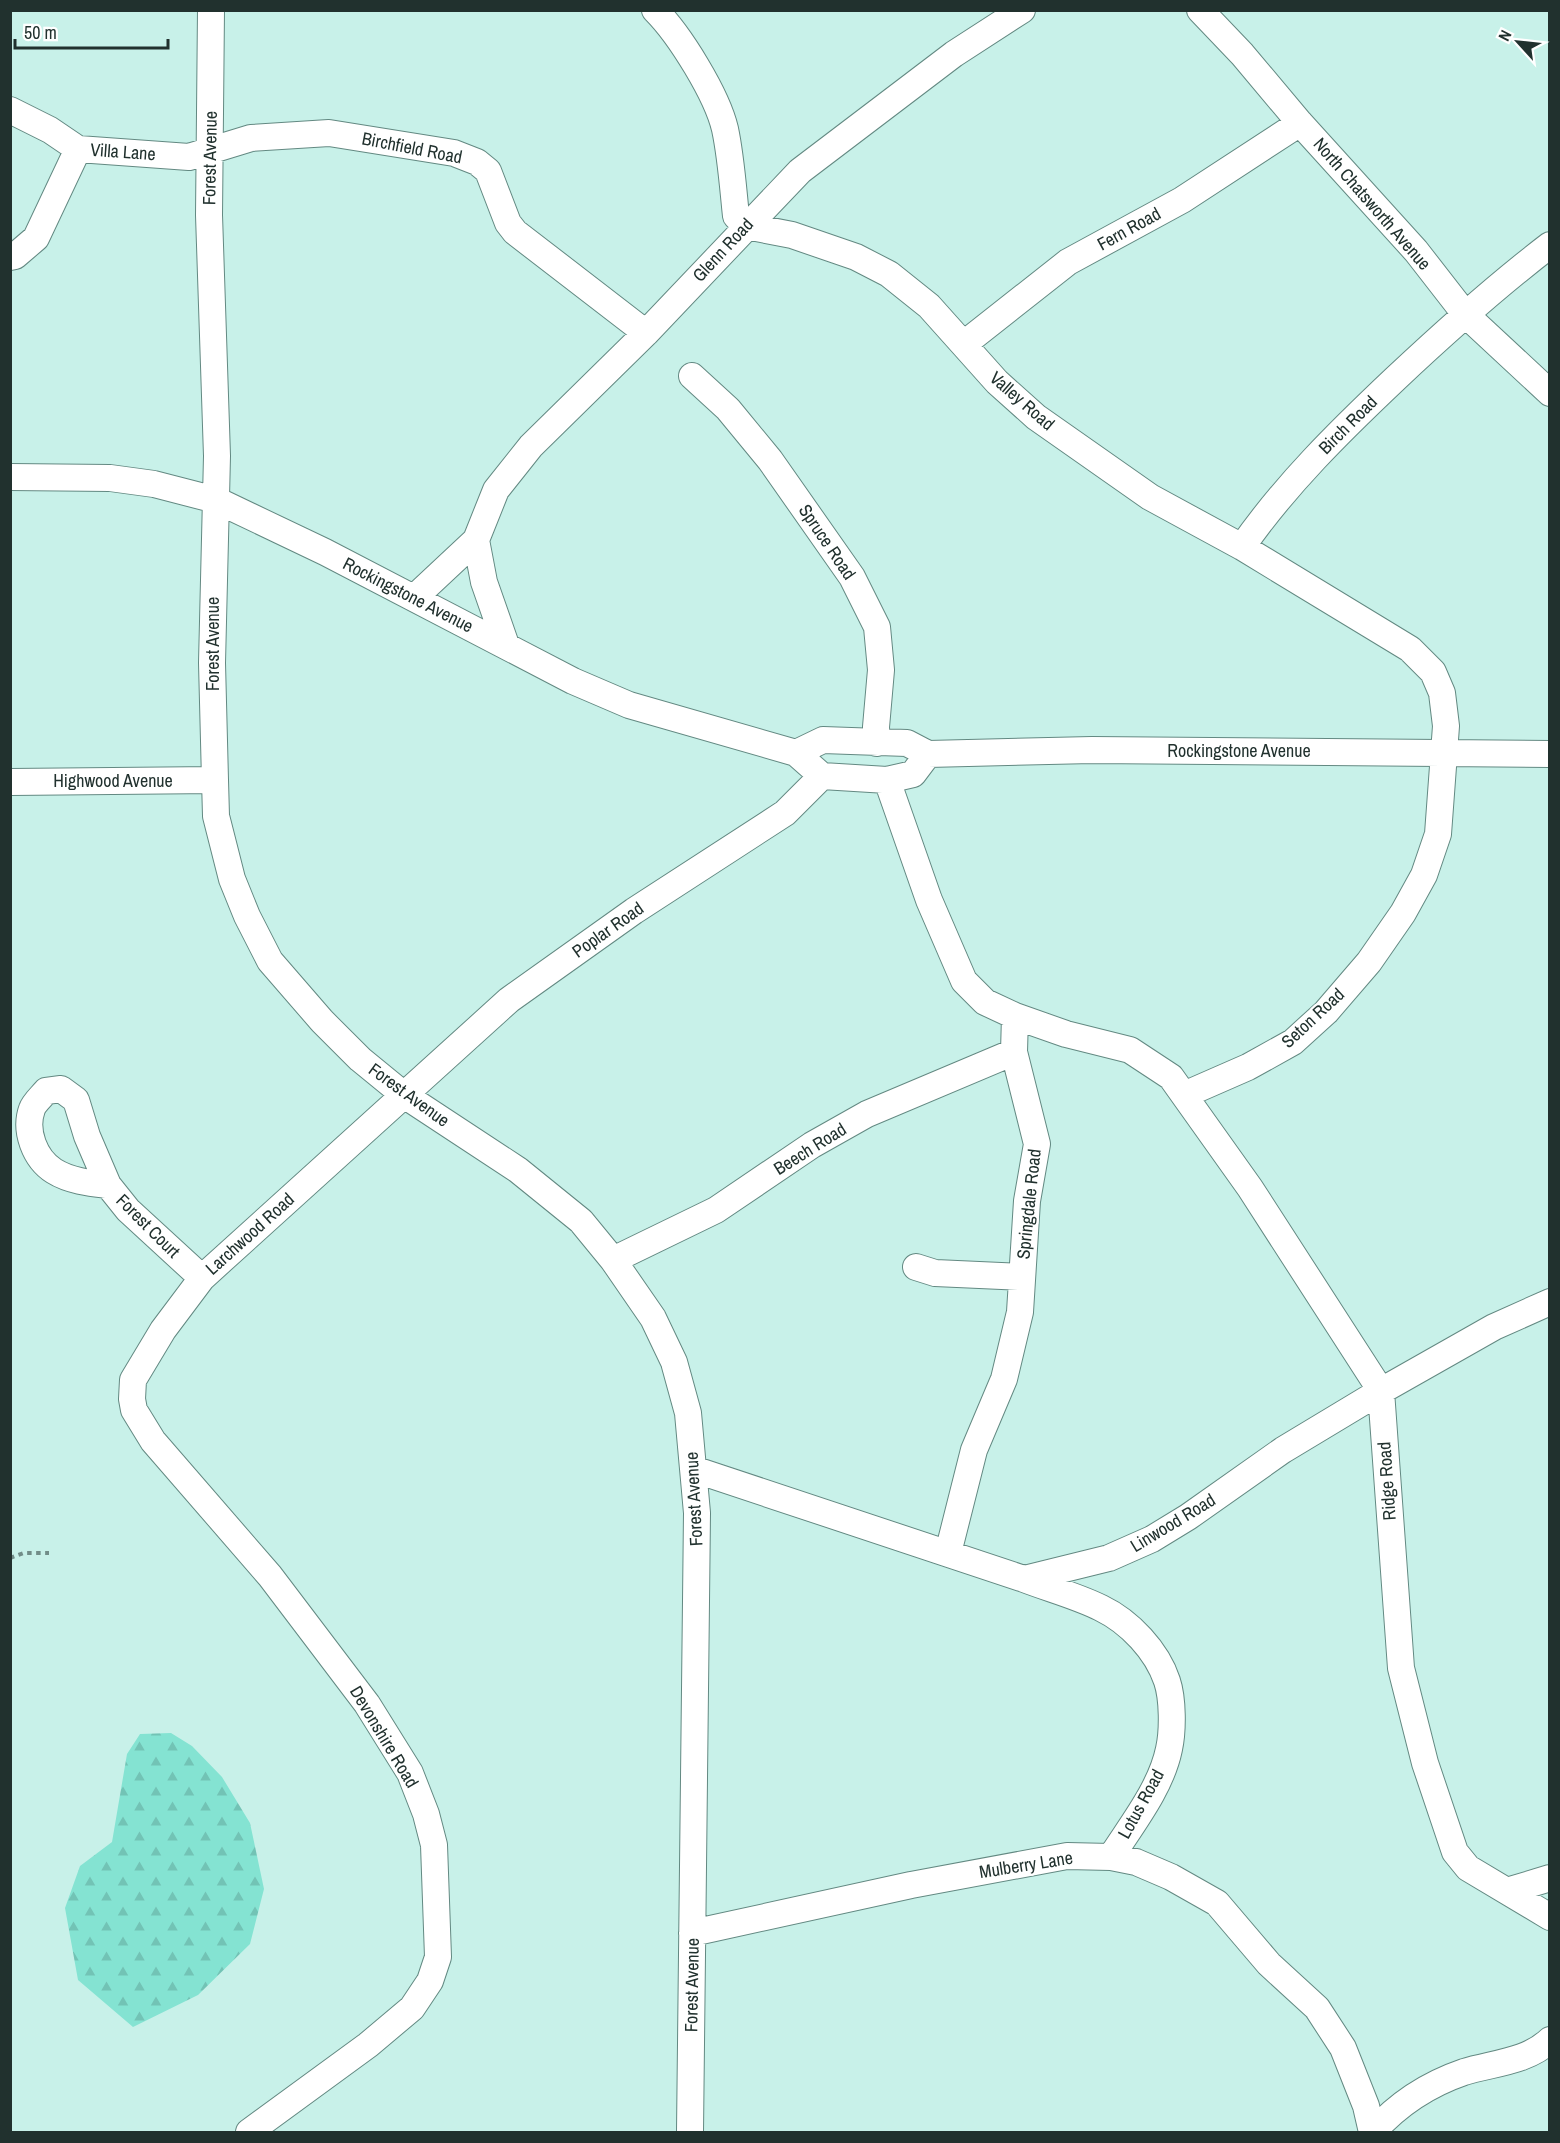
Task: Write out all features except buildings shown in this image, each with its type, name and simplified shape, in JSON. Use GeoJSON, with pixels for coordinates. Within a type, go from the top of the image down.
{"type":"FeatureCollection","features":[{"type":"Feature","properties":{"kind":"street","name":"Forest Avenue"},"geometry":{"type":"LineString","coordinates":[[211,10],[209,215],[217,456],[212,663],[216,816],[232,879],[247,916],[270,960],[329,1029],[360,1059],[404,1095],[518,1170],[581,1221],[613,1260],[653,1318],[674,1362],[688,1413],[697,1513],[690,2133]]}},
{"type":"Feature","properties":{"kind":"street"},"geometry":{"type":"LineString","coordinates":[[655,10],[664,19],[696,66],[714,100],[724,128],[736,216],[746,226]]}},
{"type":"Feature","properties":{"kind":"street","name":"Glenn Road"},"geometry":{"type":"LineString","coordinates":[[414,598],[476,540],[496,490],[531,446],[646,333],[800,171],[954,54],[1022,10]]}},
{"type":"Feature","properties":{"kind":"street","name":"North Chatsworth Avenue"},"geometry":{"type":"LineString","coordinates":[[1200,10],[1242,54],[1300,123],[1416,251],[1465,314],[1550,393]]}},
{"type":"Feature","properties":{"kind":"street","name":"Villa Lane"},"geometry":{"type":"LineString","coordinates":[[10,110],[50,130],[78,149],[189,157],[210,151]]}},
{"type":"Feature","properties":{"kind":"street","name":"Fern Road"},"geometry":{"type":"LineString","coordinates":[[964,344],[1068,262],[1182,200],[1300,123]]}},
{"type":"Feature","properties":{"kind":"street","name":"Birchfield Road"},"geometry":{"type":"LineString","coordinates":[[210,151],[252,138],[329,133],[454,153],[477,162],[488,171],[508,223],[515,232],[646,333]]}},
{"type":"Feature","properties":{"kind":"street"},"geometry":{"type":"LineString","coordinates":[[10,257],[15,256],[36,238],[78,149]]}},
{"type":"Feature","properties":{"kind":"street","name":"Valley Road"},"geometry":{"type":"LineString","coordinates":[[746,226],[792,234],[856,257],[889,274],[929,306],[997,382],[1036,417],[1150,497],[1242,547],[1410,649],[1433,672],[1442,693],[1446,726],[1445,753]]}},
{"type":"Feature","properties":{"kind":"street","name":"Birch Road"},"geometry":{"type":"LineString","coordinates":[[1242,547],[1258,525],[1338,433],[1465,314],[1550,245]]}},
{"type":"Feature","properties":{"kind":"street","name":"Spruce Road"},"geometry":{"type":"LineString","coordinates":[[692,376],[728,409],[770,460],[852,577],[877,627],[881,670],[876,728],[877,743]]}},
{"type":"Feature","properties":{"kind":"street","name":"Rockingstone Avenue"},"geometry":{"type":"LineString","coordinates":[[10,477],[110,478],[154,484],[216,500],[325,552],[573,681],[629,705],[796,753],[822,776]]}},
{"type":"Feature","properties":{"kind":"street"},"geometry":{"type":"LineString","coordinates":[[476,540],[484,582],[506,645]]}},
{"type":"Feature","properties":{"kind":"street","name":"Rockingstone Avenue"},"geometry":{"type":"LineString","coordinates":[[796,753],[823,740],[907,743],[928,754],[1092,750],[1550,754]]}},
{"type":"Feature","properties":{"kind":"street","name":"Seton Road"},"geometry":{"type":"LineString","coordinates":[[1184,1095],[1248,1067],[1293,1042],[1326,1012],[1369,962],[1403,913],[1424,875],[1438,834],[1445,753]]}},
{"type":"Feature","properties":{"kind":"street"},"geometry":{"type":"LineString","coordinates":[[822,776],[887,780],[913,774],[928,754]]}},
{"type":"Feature","properties":{"kind":"street","name":"Poplar Road"},"geometry":{"type":"LineString","coordinates":[[404,1095],[509,1000],[634,911],[785,813],[822,776]]}},
{"type":"Feature","properties":{"kind":"street","name":"Highwood Avenue"},"geometry":{"type":"LineString","coordinates":[[10,782],[215,780]]}},
{"type":"Feature","properties":{"kind":"street"},"geometry":{"type":"LineString","coordinates":[[887,780],[929,900],[964,981],[985,1002],[1015,1016],[1066,1034],[1130,1050],[1170,1077],[1184,1095]]}},
{"type":"Feature","properties":{"kind":"street","name":"Springdale Road"},"geometry":{"type":"LineString","coordinates":[[948,1553],[974,1450],[1004,1378],[1020,1312],[1027,1201],[1037,1144],[1014,1052],[1015,1016]]}},
{"type":"Feature","properties":{"kind":"street","name":"Beech Road"},"geometry":{"type":"LineString","coordinates":[[613,1260],[716,1210],[812,1145],[867,1114],[1014,1052]]}},
{"type":"Feature","properties":{"kind":"street","name":"Forest Court"},"geometry":{"type":"LineString","coordinates":[[108,1185],[76,1180],[54,1171],[36,1153],[29,1129],[32,1108],[46,1091],[61,1089],[76,1101],[87,1136],[108,1185],[128,1210],[202,1278]]}},
{"type":"Feature","properties":{"kind":"street","name":"Larchwood Road"},"geometry":{"type":"LineString","coordinates":[[132,1399],[133,1380],[163,1330],[202,1278],[404,1095]]}},
{"type":"Feature","properties":{"kind":"street","name":"Ridge Road"},"geometry":{"type":"LineString","coordinates":[[1184,1095],[1250,1188],[1381,1391],[1401,1668],[1422,1753],[1455,1852],[1468,1868],[1550,1917]]}},
{"type":"Feature","properties":{"kind":"street"},"geometry":{"type":"LineString","coordinates":[[916,1267],[935,1273],[1022,1277]]}},
{"type":"Feature","properties":{"kind":"street","name":"Linwood Road"},"geometry":{"type":"LineString","coordinates":[[1024,1580],[1109,1558],[1152,1539],[1188,1517],[1283,1450],[1381,1391],[1494,1326],[1550,1302]]}},
{"type":"Feature","properties":{"kind":"street","name":"Devonshire Road"},"geometry":{"type":"LineString","coordinates":[[132,1399],[134,1410],[153,1440],[270,1576],[367,1704],[410,1773],[426,1814],[434,1845],[438,1958],[430,1982],[412,2008],[368,2045],[249,2133]]}},
{"type":"Feature","properties":{"kind":"street"},"geometry":{"type":"LineString","coordinates":[[693,1469],[1024,1580]]}},
{"type":"Feature","properties":{"kind":"street","name":"Lotus Road"},"geometry":{"type":"LineString","coordinates":[[1024,1580],[1103,1608],[1134,1630],[1152,1653],[1167,1681],[1172,1721],[1169,1749],[1160,1775],[1145,1805],[1111,1857]]}},
{"type":"Feature","properties":{"kind":"street","name":"Mulberry Lane"},"geometry":{"type":"LineString","coordinates":[[692,1934],[911,1886],[1067,1856],[1111,1857],[1136,1862],[1171,1877],[1217,1904],[1269,1964],[1317,2008],[1343,2048],[1366,2106],[1372,2133]]}},
{"type":"Feature","properties":{"kind":"street"},"geometry":{"type":"LineString","coordinates":[[1507,1891],[1550,1878]]}},
{"type":"Feature","properties":{"kind":"street"},"geometry":{"type":"LineString","coordinates":[[1372,2133],[1385,2119],[1429,2086],[1464,2073],[1527,2056],[1549,2042]]}},
{"type":"Feature","properties":{"kind":"path"},"geometry":{"type":"LineString","coordinates":[[10,1558],[24,1553],[49,1553]]}},
{"type":"Feature","properties":{"kind":"green space"},"geometry":{"type":"Polygon","coordinates":[[[171,1733],[192,1746],[222,1777],[250,1823],[264,1889],[250,1944],[198,1995],[133,2027],[78,1980],[65,1908],[80,1866],[112,1842],[127,1754],[140,1734],[171,1733]]]}}]}
